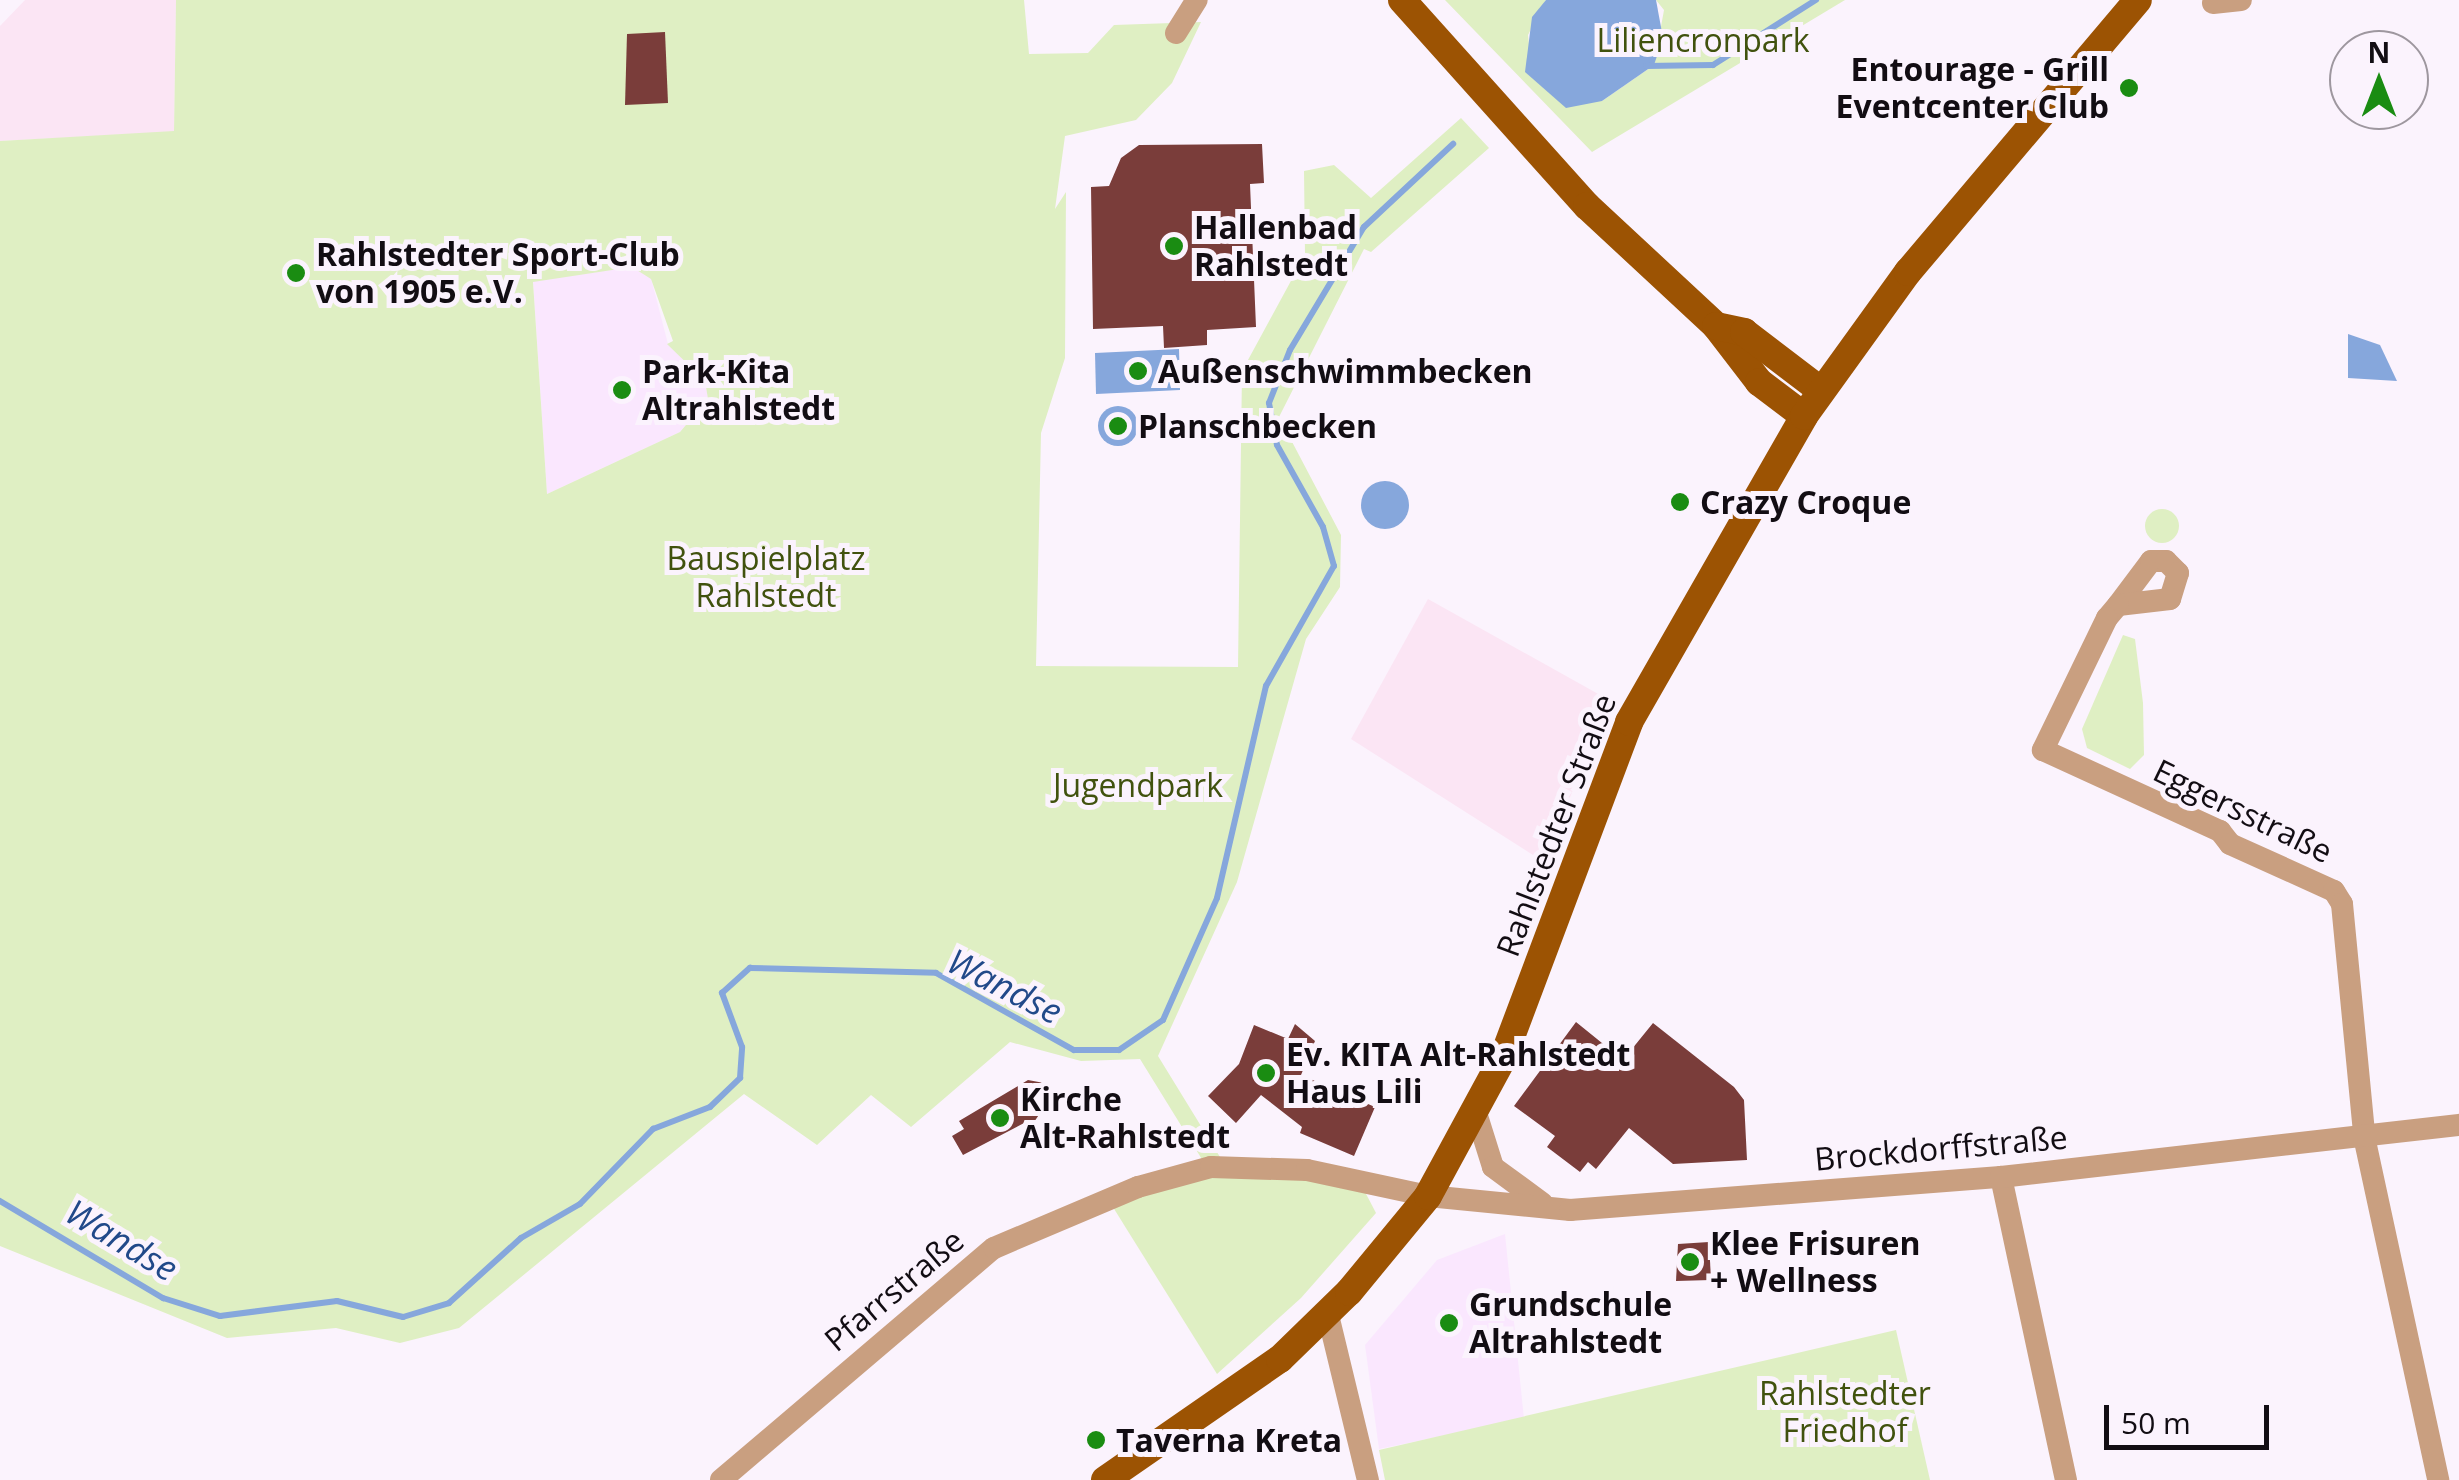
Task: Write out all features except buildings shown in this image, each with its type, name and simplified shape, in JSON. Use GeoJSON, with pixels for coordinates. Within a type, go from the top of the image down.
{"type":"FeatureCollection","features":[{"type":"Feature","properties":{"kind":"main road"},"geometry":{"type":"LineString","coordinates":[[1402,0],[1587,206],[1716,326],[1728,350],[1804,416]]}},
{"type":"Feature","properties":{"kind":"main road","name":"Rahlstedter Straße"},"geometry":{"type":"LineString","coordinates":[[1105,1480],[1212,1413],[1328,1315],[1428,1196],[1477,1116],[1629,722],[1804,416],[1908,272],[2138,0]]}},
{"type":"Feature","properties":{"kind":"main road"},"geometry":{"type":"LineString","coordinates":[[1716,326],[1744,332],[1820,390]]}},
{"type":"Feature","properties":{"kind":"street"},"geometry":{"type":"LineString","coordinates":[[1176,34],[1197,0]]}},
{"type":"Feature","properties":{"kind":"street"},"geometry":{"type":"LineString","coordinates":[[2213,3],[2241,0]]}},
{"type":"Feature","properties":{"kind":"street","name":"Eggersstraße"},"geometry":{"type":"LineString","coordinates":[[2118,605],[2044,750],[2334,891],[2342,904],[2365,1141]]}},
{"type":"Feature","properties":{"kind":"street"},"geometry":{"type":"LineString","coordinates":[[1477,1116],[1497,1172],[1528,1196],[1570,1210]]}},
{"type":"Feature","properties":{"kind":"street","name":"Brockdorffstraße"},"geometry":{"type":"LineString","coordinates":[[1428,1196],[1570,1210],[2001,1177],[2365,1141],[2459,1125]]}},
{"type":"Feature","properties":{"kind":"street"},"geometry":{"type":"LineString","coordinates":[[2365,1141],[2438,1480]]}},
{"type":"Feature","properties":{"kind":"street","name":"Pfarrstraße"},"geometry":{"type":"LineString","coordinates":[[721,1480],[994,1248],[1138,1187],[1211,1167],[1308,1170],[1428,1196]]}},
{"type":"Feature","properties":{"kind":"street"},"geometry":{"type":"LineString","coordinates":[[2001,1177],[2066,1480]]}},
{"type":"Feature","properties":{"kind":"street"},"geometry":{"type":"LineString","coordinates":[[1328,1315],[1368,1480]]}},
{"type":"Feature","properties":{"kind":"shaded area"},"geometry":{"type":"Polygon","coordinates":[[[25,0],[176,0],[174,132],[0,141],[0,26],[25,0]]]}},
{"type":"Feature","properties":{"kind":"shaded area","name":"Park-Kita Altrahlstedt"},"geometry":{"type":"Polygon","coordinates":[[[632,267],[651,278],[668,344],[705,380],[708,399],[680,432],[547,494],[533,281],[632,267]]]}},
{"type":"Feature","properties":{"kind":"shaded area"},"geometry":{"type":"Polygon","coordinates":[[[1428,599],[1609,700],[1544,862],[1351,739],[1428,599]]]}},
{"type":"Feature","properties":{"kind":"shaded area","name":"Grundschule Altrahlstedt"},"geometry":{"type":"Polygon","coordinates":[[[1505,1234],[1524,1419],[1379,1449],[1365,1345],[1437,1260],[1505,1234]]]}},
{"type":"Feature","properties":{"kind":"green space"},"geometry":{"type":"Polygon","coordinates":[[[176,0],[1024,0],[1029,54],[1088,53],[1114,25],[1201,22],[1172,83],[1136,120],[1065,136],[1055,209],[1066,192],[1065,358],[1041,433],[1036,666],[1238,667],[1242,371],[1305,255],[1304,171],[1334,165],[1371,198],[1461,118],[1489,148],[1371,252],[1364,249],[1279,417],[1341,535],[1340,587],[1306,639],[1237,882],[1158,1056],[1220,1157],[1203,1161],[1140,1059],[1081,1061],[1010,1042],[911,1127],[871,1095],[817,1145],[744,1094],[459,1328],[400,1343],[336,1328],[227,1338],[0,1246],[0,141],[174,131],[176,0]],[[632,267],[533,282],[547,494],[680,432],[708,399],[705,381],[667,344],[673,341],[651,279],[632,267]]]}},
{"type":"Feature","properties":{"kind":"green space","name":"Liliencronpark"},"geometry":{"type":"Polygon","coordinates":[[[1445,0],[1546,0],[1528,35],[1531,62],[1602,101],[1654,65],[1664,10],[1656,0],[1845,0],[1592,152],[1445,0]]]}},
{"type":"Feature","properties":{"kind":"green space"},"geometry":{"type":"Polygon","coordinates":[[[2162,509],[2174,514],[2179,526],[2174,538],[2162,543],[2150,538],[2145,526],[2150,514],[2162,509]]]}},
{"type":"Feature","properties":{"kind":"green space"},"geometry":{"type":"Polygon","coordinates":[[[2123,635],[2135,639],[2143,703],[2144,755],[2130,769],[2087,748],[2082,729],[2123,635]]]}},
{"type":"Feature","properties":{"kind":"green space"},"geometry":{"type":"Polygon","coordinates":[[[1209,1174],[1329,1180],[1364,1190],[1376,1213],[1301,1298],[1217,1374],[1111,1204],[1209,1174]]]}},
{"type":"Feature","properties":{"kind":"green space","name":"Rahlstedter Friedhof"},"geometry":{"type":"Polygon","coordinates":[[[1896,1330],[1930,1480],[1385,1480],[1379,1450],[1896,1330]]]}},
{"type":"Feature","properties":{"kind":"water"},"geometry":{"type":"Polygon","coordinates":[[[1546,0],[1656,0],[1663,38],[1654,65],[1602,101],[1566,108],[1525,72],[1532,17],[1546,0]]]}},
{"type":"Feature","properties":{"kind":"water"},"geometry":{"type":"Polygon","coordinates":[[[2348,334],[2380,345],[2397,381],[2348,378],[2348,334]]]}},
{"type":"Feature","properties":{"kind":"water","name":"Außenschwimmbecken"},"geometry":{"type":"Polygon","coordinates":[[[1179,349],[1180,390],[1096,394],[1095,353],[1179,349]]]}},
{"type":"Feature","properties":{"kind":"water","name":"Planschbecken"},"geometry":{"type":"Polygon","coordinates":[[[1118,406],[1132,412],[1138,426],[1132,440],[1118,446],[1104,440],[1098,426],[1104,412],[1118,406]]]}},
{"type":"Feature","properties":{"kind":"water"},"geometry":{"type":"Polygon","coordinates":[[[1385,481],[1402,488],[1409,505],[1402,522],[1385,529],[1368,522],[1361,505],[1368,488],[1385,481]]]}},
{"type":"Feature","properties":{"kind":"waterway","name":"Wandse"},"geometry":{"type":"LineString","coordinates":[[1646,66],[1713,65],[1816,0]]}},
{"type":"Feature","properties":{"kind":"waterway","name":"Wandse"},"geometry":{"type":"LineString","coordinates":[[0,1201],[163,1298],[220,1316],[337,1301],[403,1317],[449,1303],[521,1238],[580,1204],[653,1129],[710,1107],[740,1078],[742,1047],[722,993],[750,968],[936,973],[1074,1050],[1119,1050],[1163,1020],[1217,898],[1266,686],[1334,566],[1323,527],[1277,445],[1269,403],[1290,350],[1364,227],[1453,144]]}},
{"type":"Feature","properties":{"kind":"place","name":"Entourage - Grill Eventcenter Club"},"geometry":{"type":"Point","coordinates":[2129,88]}},
{"type":"Feature","properties":{"kind":"place","name":"Hallenbad Rahlstedt"},"geometry":{"type":"Point","coordinates":[1174,246]}},
{"type":"Feature","properties":{"kind":"place","name":"Rahlstedter Sport-Club von 1905 e.V."},"geometry":{"type":"Point","coordinates":[296,273]}},
{"type":"Feature","properties":{"kind":"place","name":"Außenschwimmbecken"},"geometry":{"type":"Point","coordinates":[1138,371]}},
{"type":"Feature","properties":{"kind":"place","name":"Park-Kita Altrahlstedt"},"geometry":{"type":"Point","coordinates":[622,390]}},
{"type":"Feature","properties":{"kind":"place","name":"Planschbecken"},"geometry":{"type":"Point","coordinates":[1118,426]}},
{"type":"Feature","properties":{"kind":"place","name":"Crazy Croque"},"geometry":{"type":"Point","coordinates":[1680,502]}},
{"type":"Feature","properties":{"kind":"place","name":"Ev. KITA Alt-Rahlstedt Haus Lili"},"geometry":{"type":"Point","coordinates":[1266,1073]}},
{"type":"Feature","properties":{"kind":"place","name":"Kirche Alt-Rahlstedt"},"geometry":{"type":"Point","coordinates":[1000,1118]}},
{"type":"Feature","properties":{"kind":"place","name":"Klee Frisuren + Wellness"},"geometry":{"type":"Point","coordinates":[1690,1262]}},
{"type":"Feature","properties":{"kind":"place","name":"Grundschule Altrahlstedt"},"geometry":{"type":"Point","coordinates":[1449,1323]}},
{"type":"Feature","properties":{"kind":"place","name":"Taverna Kreta"},"geometry":{"type":"Point","coordinates":[1096,1440]}},
{"type":"Feature","properties":{"kind":"park label","name":"Bauspielplatz Rahlstedt"},"geometry":{"type":"Point","coordinates":[766,578]}},
{"type":"Feature","properties":{"kind":"park label","name":"Jugendpark"},"geometry":{"type":"Point","coordinates":[1138,785]}}]}
